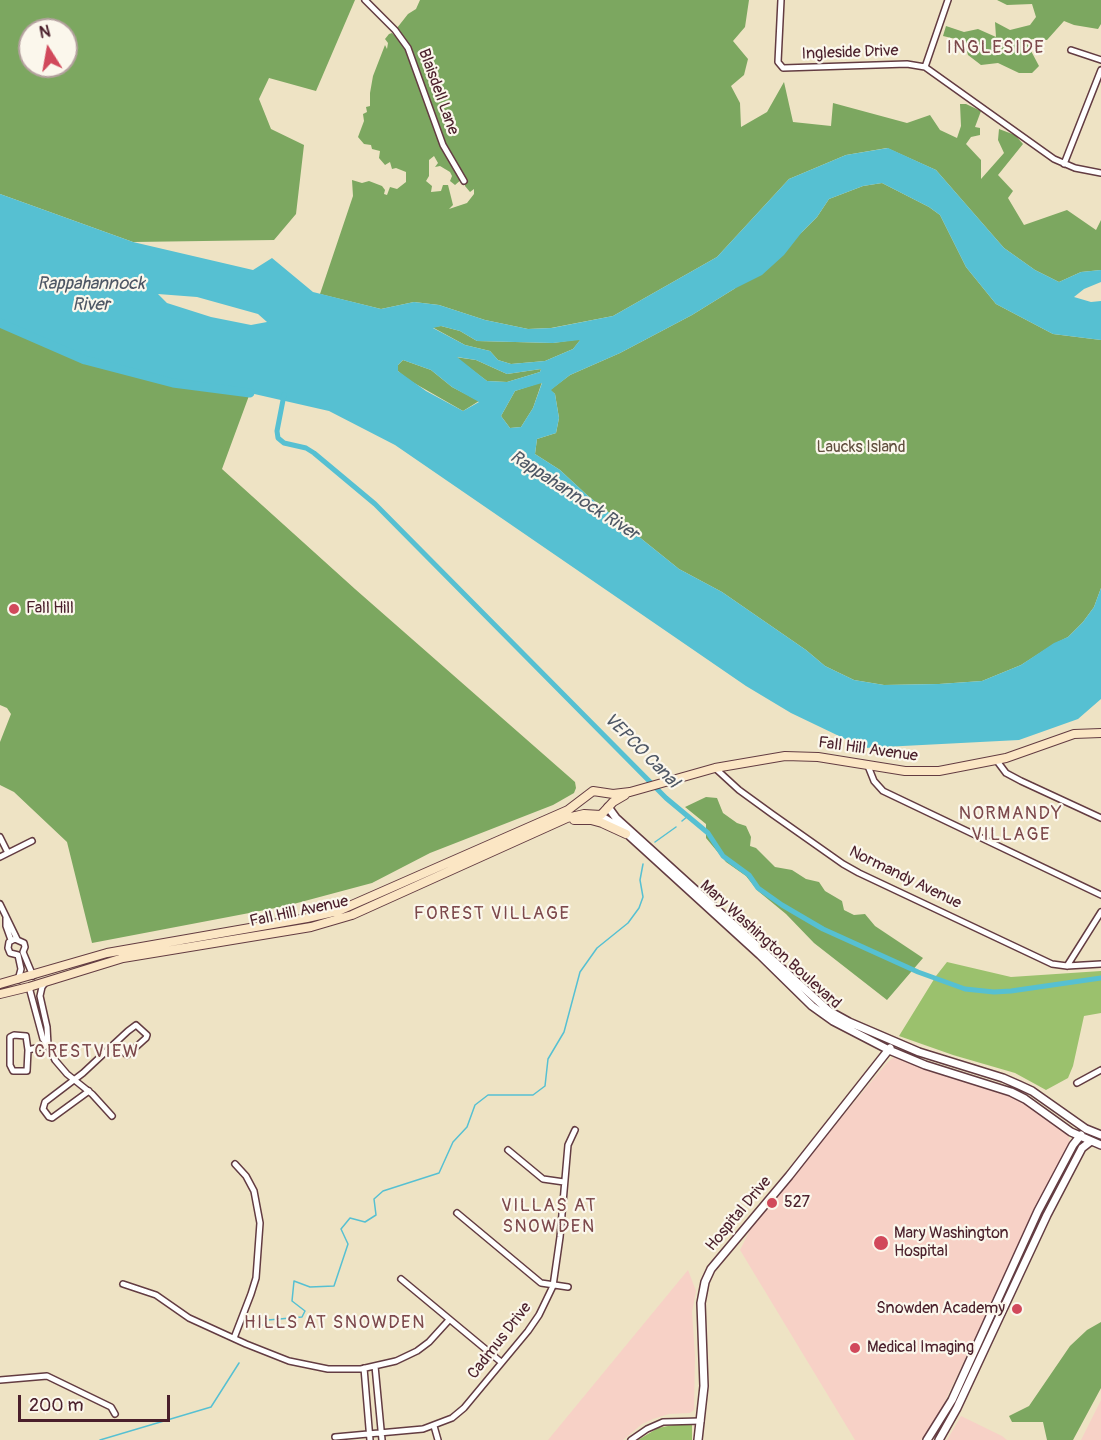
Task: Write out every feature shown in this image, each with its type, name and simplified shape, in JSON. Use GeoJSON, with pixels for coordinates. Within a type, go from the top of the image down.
{"type":"FeatureCollection","features":[{"type":"Feature","properties":{"kind":"main road","name":"Fall Hill Avenue"},"geometry":{"type":"LineString","coordinates":[[0,984],[106,953],[307,918],[338,910],[568,810],[592,791],[613,794],[633,791],[715,768],[783,756],[803,756],[921,772],[997,761],[1066,736],[1101,733]]}},
{"type":"Feature","properties":{"kind":"main road","name":"Fall Hill Avenue"},"geometry":{"type":"LineString","coordinates":[[0,994],[123,957],[334,921],[366,910],[567,818],[605,812],[608,806],[633,791]]}},
{"type":"Feature","properties":{"kind":"main road"},"geometry":{"type":"LineString","coordinates":[[602,792],[607,798],[608,806]]}},
{"type":"Feature","properties":{"kind":"main road"},"geometry":{"type":"LineString","coordinates":[[584,799],[585,809],[594,815]]}},
{"type":"Feature","properties":{"kind":"main road"},"geometry":{"type":"LineString","coordinates":[[527,837],[568,821],[579,820],[602,823],[626,834]]}},
{"type":"Feature","properties":{"kind":"main road"},"geometry":{"type":"LineString","coordinates":[[29,987],[33,976]]}},
{"type":"Feature","properties":{"kind":"street","name":"Blaisdell Lane"},"geometry":{"type":"LineString","coordinates":[[365,0],[395,30],[408,48],[443,145],[464,180]]}},
{"type":"Feature","properties":{"kind":"street","name":"Ingleside Drive"},"geometry":{"type":"LineString","coordinates":[[781,0],[778,62],[783,68],[907,64],[925,67]]}},
{"type":"Feature","properties":{"kind":"street"},"geometry":{"type":"LineString","coordinates":[[948,0],[925,67],[1026,140],[1064,164],[1101,173]]}},
{"type":"Feature","properties":{"kind":"street"},"geometry":{"type":"LineString","coordinates":[[1071,50],[1101,60]]}},
{"type":"Feature","properties":{"kind":"street"},"geometry":{"type":"LineString","coordinates":[[1064,164],[1101,70]]}},
{"type":"Feature","properties":{"kind":"street"},"geometry":{"type":"LineString","coordinates":[[997,761],[1006,772],[1021,781],[1101,818]]}},
{"type":"Feature","properties":{"kind":"street"},"geometry":{"type":"LineString","coordinates":[[868,766],[874,781],[883,791],[1101,895]]}},
{"type":"Feature","properties":{"kind":"street","name":"Normandy Avenue"},"geometry":{"type":"LineString","coordinates":[[715,768],[739,790],[843,864],[1052,964],[1067,966],[1101,964]]}},
{"type":"Feature","properties":{"kind":"street","name":"Mary Washington Boulevard"},"geometry":{"type":"LineString","coordinates":[[608,806],[622,823],[821,1005],[849,1022],[938,1059],[985,1072],[1032,1091],[1086,1129],[1101,1135]]}},
{"type":"Feature","properties":{"kind":"street","name":"Mary Washington Boulevard"},"geometry":{"type":"LineString","coordinates":[[594,815],[611,821],[765,960],[814,1008],[832,1021],[889,1050],[925,1065],[1011,1092],[1025,1099],[1079,1137],[1101,1145]]}},
{"type":"Feature","properties":{"kind":"street"},"geometry":{"type":"LineString","coordinates":[[0,837],[8,853]]}},
{"type":"Feature","properties":{"kind":"street"},"geometry":{"type":"LineString","coordinates":[[0,857],[32,841]]}},
{"type":"Feature","properties":{"kind":"street"},"geometry":{"type":"LineString","coordinates":[[0,904],[6,916],[6,926],[14,939],[25,945],[21,954],[18,980]]}},
{"type":"Feature","properties":{"kind":"street"},"geometry":{"type":"LineString","coordinates":[[1067,966],[1101,912]]}},
{"type":"Feature","properties":{"kind":"street"},"geometry":{"type":"LineString","coordinates":[[14,939],[8,945],[9,950],[12,954],[21,954]]}},
{"type":"Feature","properties":{"kind":"street"},"geometry":{"type":"LineString","coordinates":[[21,954],[33,976]]}},
{"type":"Feature","properties":{"kind":"street"},"geometry":{"type":"LineString","coordinates":[[46,982],[40,995],[48,1044]]}},
{"type":"Feature","properties":{"kind":"street"},"geometry":{"type":"LineString","coordinates":[[29,987],[42,1036],[55,1060],[112,1116]]}},
{"type":"Feature","properties":{"kind":"street"},"geometry":{"type":"LineString","coordinates":[[88,1091],[52,1118],[44,1109],[45,1102],[75,1079],[114,1044],[136,1025],[147,1035],[127,1055],[114,1044]]}},
{"type":"Feature","properties":{"kind":"street"},"geometry":{"type":"LineString","coordinates":[[27,1036],[28,1050],[27,1071],[13,1071],[10,1065],[10,1037],[27,1036]]}},
{"type":"Feature","properties":{"kind":"street","name":"Hospital Drive"},"geometry":{"type":"LineString","coordinates":[[698,1440],[704,1359],[702,1303],[705,1282],[711,1269],[789,1176],[894,1041]]}},
{"type":"Feature","properties":{"kind":"street"},"geometry":{"type":"LineString","coordinates":[[28,1050],[48,1044]]}},
{"type":"Feature","properties":{"kind":"street"},"geometry":{"type":"LineString","coordinates":[[1077,1083],[1101,1070]]}},
{"type":"Feature","properties":{"kind":"street"},"geometry":{"type":"LineString","coordinates":[[927,1440],[952,1400],[1038,1211],[1073,1144],[1086,1129]]}},
{"type":"Feature","properties":{"kind":"street","name":"Cadmus Drive"},"geometry":{"type":"LineString","coordinates":[[335,1437],[370,1437],[382,1432],[435,1426],[457,1415],[539,1315],[553,1286],[568,1145],[575,1130]]}},
{"type":"Feature","properties":{"kind":"street"},"geometry":{"type":"LineString","coordinates":[[939,1440],[957,1408],[1052,1205],[1082,1148],[1091,1141]]}},
{"type":"Feature","properties":{"kind":"street"},"geometry":{"type":"LineString","coordinates":[[508,1150],[543,1179],[564,1182]]}},
{"type":"Feature","properties":{"kind":"street"},"geometry":{"type":"LineString","coordinates":[[234,1338],[256,1278],[260,1223],[254,1191],[246,1176],[235,1164]]}},
{"type":"Feature","properties":{"kind":"street"},"geometry":{"type":"LineString","coordinates":[[457,1213],[542,1283],[568,1287]]}},
{"type":"Feature","properties":{"kind":"street"},"geometry":{"type":"LineString","coordinates":[[401,1279],[501,1362]]}},
{"type":"Feature","properties":{"kind":"street"},"geometry":{"type":"LineString","coordinates":[[123,1284],[159,1297],[189,1318],[234,1338],[302,1365],[328,1369],[364,1368],[396,1361],[417,1351],[437,1336],[449,1320]]}},
{"type":"Feature","properties":{"kind":"street"},"geometry":{"type":"LineString","coordinates":[[375,1366],[382,1440]]}},
{"type":"Feature","properties":{"kind":"street"},"geometry":{"type":"LineString","coordinates":[[364,1368],[370,1437]]}},
{"type":"Feature","properties":{"kind":"street"},"geometry":{"type":"LineString","coordinates":[[0,1380],[47,1376],[111,1407],[115,1414]]}},
{"type":"Feature","properties":{"kind":"street"},"geometry":{"type":"LineString","coordinates":[[631,1440],[647,1428],[663,1422],[701,1421]]}},
{"type":"Feature","properties":{"kind":"street"},"geometry":{"type":"LineString","coordinates":[[435,1426],[438,1440]]}},
{"type":"Feature","properties":{"kind":"shaded area","name":"Mary Washington Hospital"},"geometry":{"type":"Polygon","coordinates":[[[894,1057],[994,1088],[1021,1100],[1068,1135],[1070,1142],[937,1418],[921,1440],[855,1440],[740,1250],[754,1222],[894,1057]]]}},
{"type":"Feature","properties":{"kind":"shaded area"},"geometry":{"type":"Polygon","coordinates":[[[688,1270],[696,1291],[692,1312],[695,1356],[694,1410],[690,1413],[669,1414],[653,1419],[642,1424],[623,1440],[548,1440],[688,1270]]]}},
{"type":"Feature","properties":{"kind":"shaded area"},"geometry":{"type":"Polygon","coordinates":[[[1101,1400],[1101,1440],[1081,1440],[1101,1400]]]}},
{"type":"Feature","properties":{"kind":"shaded area"},"geometry":{"type":"Polygon","coordinates":[[[961,1416],[1002,1436],[1007,1440],[947,1440],[961,1416]]]}},
{"type":"Feature","properties":{"kind":"green space"},"geometry":{"type":"Polygon","coordinates":[[[0,0],[355,0],[316,91],[269,78],[259,99],[271,129],[304,145],[296,214],[274,240],[133,242],[0,194],[0,0]]]}},
{"type":"Feature","properties":{"kind":"green space"},"geometry":{"type":"Polygon","coordinates":[[[420,0],[749,0],[745,27],[733,41],[748,59],[744,75],[731,86],[740,103],[741,127],[767,112],[784,82],[793,122],[831,126],[833,103],[907,123],[930,115],[940,130],[957,138],[961,126],[960,104],[966,104],[981,111],[975,127],[980,128],[980,135],[971,137],[966,144],[981,160],[981,179],[1004,153],[998,140],[999,129],[1015,135],[1023,144],[998,175],[1013,191],[1008,198],[1024,225],[1067,210],[1096,230],[1101,220],[1101,270],[1081,272],[1059,282],[1035,270],[1004,248],[936,170],[887,148],[846,155],[789,179],[717,257],[613,316],[551,328],[528,329],[485,320],[439,305],[414,302],[381,309],[320,294],[353,196],[352,180],[362,183],[369,181],[382,186],[385,190],[384,194],[387,195],[390,187],[397,189],[406,182],[406,172],[396,168],[392,169],[390,162],[385,165],[379,158],[380,151],[372,149],[371,145],[364,144],[358,137],[364,121],[363,114],[367,112],[366,107],[370,106],[373,76],[385,45],[387,49],[388,43],[385,39],[389,34],[397,35],[407,48],[441,144],[462,179],[455,185],[450,181],[452,176],[450,172],[440,166],[435,167],[438,163],[434,156],[429,160],[429,176],[426,181],[432,186],[431,192],[441,191],[443,185],[448,185],[453,205],[449,209],[467,203],[474,194],[474,189],[470,192],[465,186],[465,181],[443,144],[411,50],[397,28],[408,14],[416,9],[420,0]]]}},
{"type":"Feature","properties":{"kind":"green space"},"geometry":{"type":"Polygon","coordinates":[[[997,0],[1101,0],[1101,24],[1098,29],[1064,21],[1047,40],[1032,39],[1030,49],[1039,66],[1032,73],[1019,73],[998,63],[981,65],[968,55],[964,41],[943,36],[946,26],[964,32],[978,29],[996,37],[995,22],[1010,30],[1030,25],[1036,17],[1032,4],[1007,5],[997,0]]]}},
{"type":"Feature","properties":{"kind":"green space","name":"Laucks Island"},"geometry":{"type":"Polygon","coordinates":[[[882,183],[940,215],[966,267],[996,304],[1053,334],[1101,340],[1101,588],[1094,607],[1068,637],[1021,665],[982,681],[884,685],[854,680],[825,666],[806,650],[722,592],[679,569],[587,495],[560,470],[535,454],[537,439],[556,433],[559,418],[555,394],[550,390],[570,375],[620,353],[692,315],[734,289],[802,232],[817,217],[829,199],[863,186],[882,183]]]}},
{"type":"Feature","properties":{"kind":"green space"},"geometry":{"type":"Polygon","coordinates":[[[0,323],[85,360],[173,383],[250,393],[222,469],[575,782],[574,793],[553,805],[430,853],[372,883],[286,906],[92,943],[67,842],[14,792],[0,785],[0,742],[11,714],[7,708],[0,705],[0,323]]]}},
{"type":"Feature","properties":{"kind":"green space"},"geometry":{"type":"Polygon","coordinates":[[[441,326],[460,331],[477,341],[553,343],[581,339],[573,349],[545,361],[511,364],[498,360],[490,351],[465,345],[432,327],[441,326]]]}},
{"type":"Feature","properties":{"kind":"green space"},"geometry":{"type":"Polygon","coordinates":[[[455,357],[476,360],[507,374],[541,369],[540,372],[507,382],[487,381],[455,357]]]}},
{"type":"Feature","properties":{"kind":"green space"},"geometry":{"type":"Polygon","coordinates":[[[403,360],[431,370],[452,387],[479,401],[463,411],[407,379],[398,371],[398,365],[403,360]]]}},
{"type":"Feature","properties":{"kind":"green space"},"geometry":{"type":"Polygon","coordinates":[[[542,382],[533,408],[521,427],[510,428],[501,416],[515,391],[542,382]]]}},
{"type":"Feature","properties":{"kind":"green space"},"geometry":{"type":"Polygon","coordinates":[[[706,797],[717,798],[723,813],[737,823],[746,826],[751,837],[750,846],[756,848],[775,867],[792,870],[806,879],[819,882],[825,891],[842,901],[844,910],[854,915],[865,914],[875,926],[923,958],[887,1000],[814,943],[786,914],[758,891],[746,876],[726,862],[706,838],[706,824],[685,807],[706,797]]]}},
{"type":"Feature","properties":{"kind":"green space"},"geometry":{"type":"Polygon","coordinates":[[[947,962],[1011,977],[1101,971],[1101,1013],[1084,1016],[1073,1066],[1068,1078],[1046,1090],[1015,1073],[899,1036],[947,962]]]}},
{"type":"Feature","properties":{"kind":"green space"},"geometry":{"type":"Polygon","coordinates":[[[1101,1322],[1101,1388],[1073,1440],[1047,1440],[1043,1422],[1012,1422],[1009,1416],[1029,1406],[1070,1346],[1087,1330],[1101,1322]]]}},
{"type":"Feature","properties":{"kind":"green space"},"geometry":{"type":"Polygon","coordinates":[[[683,1423],[692,1425],[692,1440],[638,1440],[658,1428],[683,1423]]]}},
{"type":"Feature","properties":{"kind":"water","name":"Rappahannock River"},"geometry":{"type":"Polygon","coordinates":[[[888,148],[936,170],[1004,248],[1035,270],[1059,282],[1081,272],[1101,270],[1101,282],[1084,289],[1074,297],[1091,302],[1101,301],[1101,340],[1053,334],[996,304],[966,267],[940,215],[882,183],[863,186],[829,199],[817,217],[784,255],[762,275],[620,353],[570,375],[551,390],[555,394],[559,418],[556,433],[537,439],[535,454],[560,470],[587,495],[679,569],[722,592],[806,650],[825,666],[854,680],[884,685],[982,681],[1021,665],[1054,643],[1068,637],[1094,607],[1101,588],[1101,699],[1078,719],[1019,740],[864,748],[791,713],[746,686],[395,445],[329,411],[250,393],[173,383],[85,360],[0,323],[0,194],[133,242],[253,270],[272,258],[313,292],[381,309],[414,302],[439,305],[485,320],[528,329],[552,328],[613,316],[717,257],[789,179],[846,155],[888,148]],[[158,294],[167,303],[211,317],[251,325],[267,322],[258,314],[197,297],[158,294]],[[441,326],[433,328],[465,345],[490,351],[498,360],[511,364],[545,361],[573,349],[580,340],[553,343],[477,341],[460,331],[441,326]],[[457,357],[487,381],[507,382],[540,372],[541,369],[507,374],[476,360],[457,357]],[[403,360],[398,365],[398,371],[426,391],[463,411],[479,402],[452,387],[431,370],[403,360]],[[542,383],[515,391],[501,416],[510,428],[521,427],[533,408],[542,383]]]}},
{"type":"Feature","properties":{"kind":"waterway"},"geometry":{"type":"LineString","coordinates":[[0,323],[85,360],[173,383],[250,393]]}},
{"type":"Feature","properties":{"kind":"waterway","name":"VEPCO Canal"},"geometry":{"type":"LineString","coordinates":[[284,395],[277,431],[278,438],[284,443],[306,448],[314,453],[375,504],[666,798],[708,833],[723,856],[749,875],[758,888],[823,929],[918,972],[965,989],[1011,991],[1101,978]]}},
{"type":"Feature","properties":{"kind":"waterway","name":"VEPCO Canal"},"geometry":{"type":"LineString","coordinates":[[682,821],[688,816]]}},
{"type":"Feature","properties":{"kind":"waterway"},"geometry":{"type":"LineString","coordinates":[[655,842],[676,827]]}},
{"type":"Feature","properties":{"kind":"waterway"},"geometry":{"type":"LineString","coordinates":[[258,1329],[268,1320],[302,1317],[305,1311],[292,1301],[294,1281],[310,1287],[334,1286],[348,1244],[341,1229],[350,1218],[365,1222],[376,1215],[374,1199],[383,1191],[439,1173],[453,1142],[467,1127],[475,1105],[488,1095],[533,1095],[545,1086],[548,1059],[564,1032],[580,972],[597,948],[628,923],[639,908],[643,897],[640,880],[643,864]]}},
{"type":"Feature","properties":{"kind":"waterway"},"geometry":{"type":"LineString","coordinates":[[100,1440],[211,1407],[239,1363]]}},
{"type":"Feature","properties":{"kind":"place","name":"Fall Hill"},"geometry":{"type":"Point","coordinates":[14,609]}},
{"type":"Feature","properties":{"kind":"place","name":"527"},"geometry":{"type":"Point","coordinates":[772,1203]}},
{"type":"Feature","properties":{"kind":"place","name":"Mary Washington Hospital"},"geometry":{"type":"Point","coordinates":[881,1243]}},
{"type":"Feature","properties":{"kind":"place","name":"Snowden Academy"},"geometry":{"type":"Point","coordinates":[1017,1309]}},
{"type":"Feature","properties":{"kind":"place","name":"Medical Imaging"},"geometry":{"type":"Point","coordinates":[855,1348]}},
{"type":"Feature","properties":{"kind":"district","name":"INGLESIDE"},"geometry":{"type":"Point","coordinates":[996,48]}},
{"type":"Feature","properties":{"kind":"district","name":"NORMANDY VILLAGE"},"geometry":{"type":"Point","coordinates":[1011,824]}},
{"type":"Feature","properties":{"kind":"district","name":"FOREST VILLAGE"},"geometry":{"type":"Point","coordinates":[492,914]}},
{"type":"Feature","properties":{"kind":"district","name":"CRESTVIEW"},"geometry":{"type":"Point","coordinates":[87,1052]}},
{"type":"Feature","properties":{"kind":"district","name":"VILLAS AT SNOWDEN"},"geometry":{"type":"Point","coordinates":[549,1216]}},
{"type":"Feature","properties":{"kind":"district","name":"HILLS AT SNOWDEN"},"geometry":{"type":"Point","coordinates":[335,1323]}}]}
